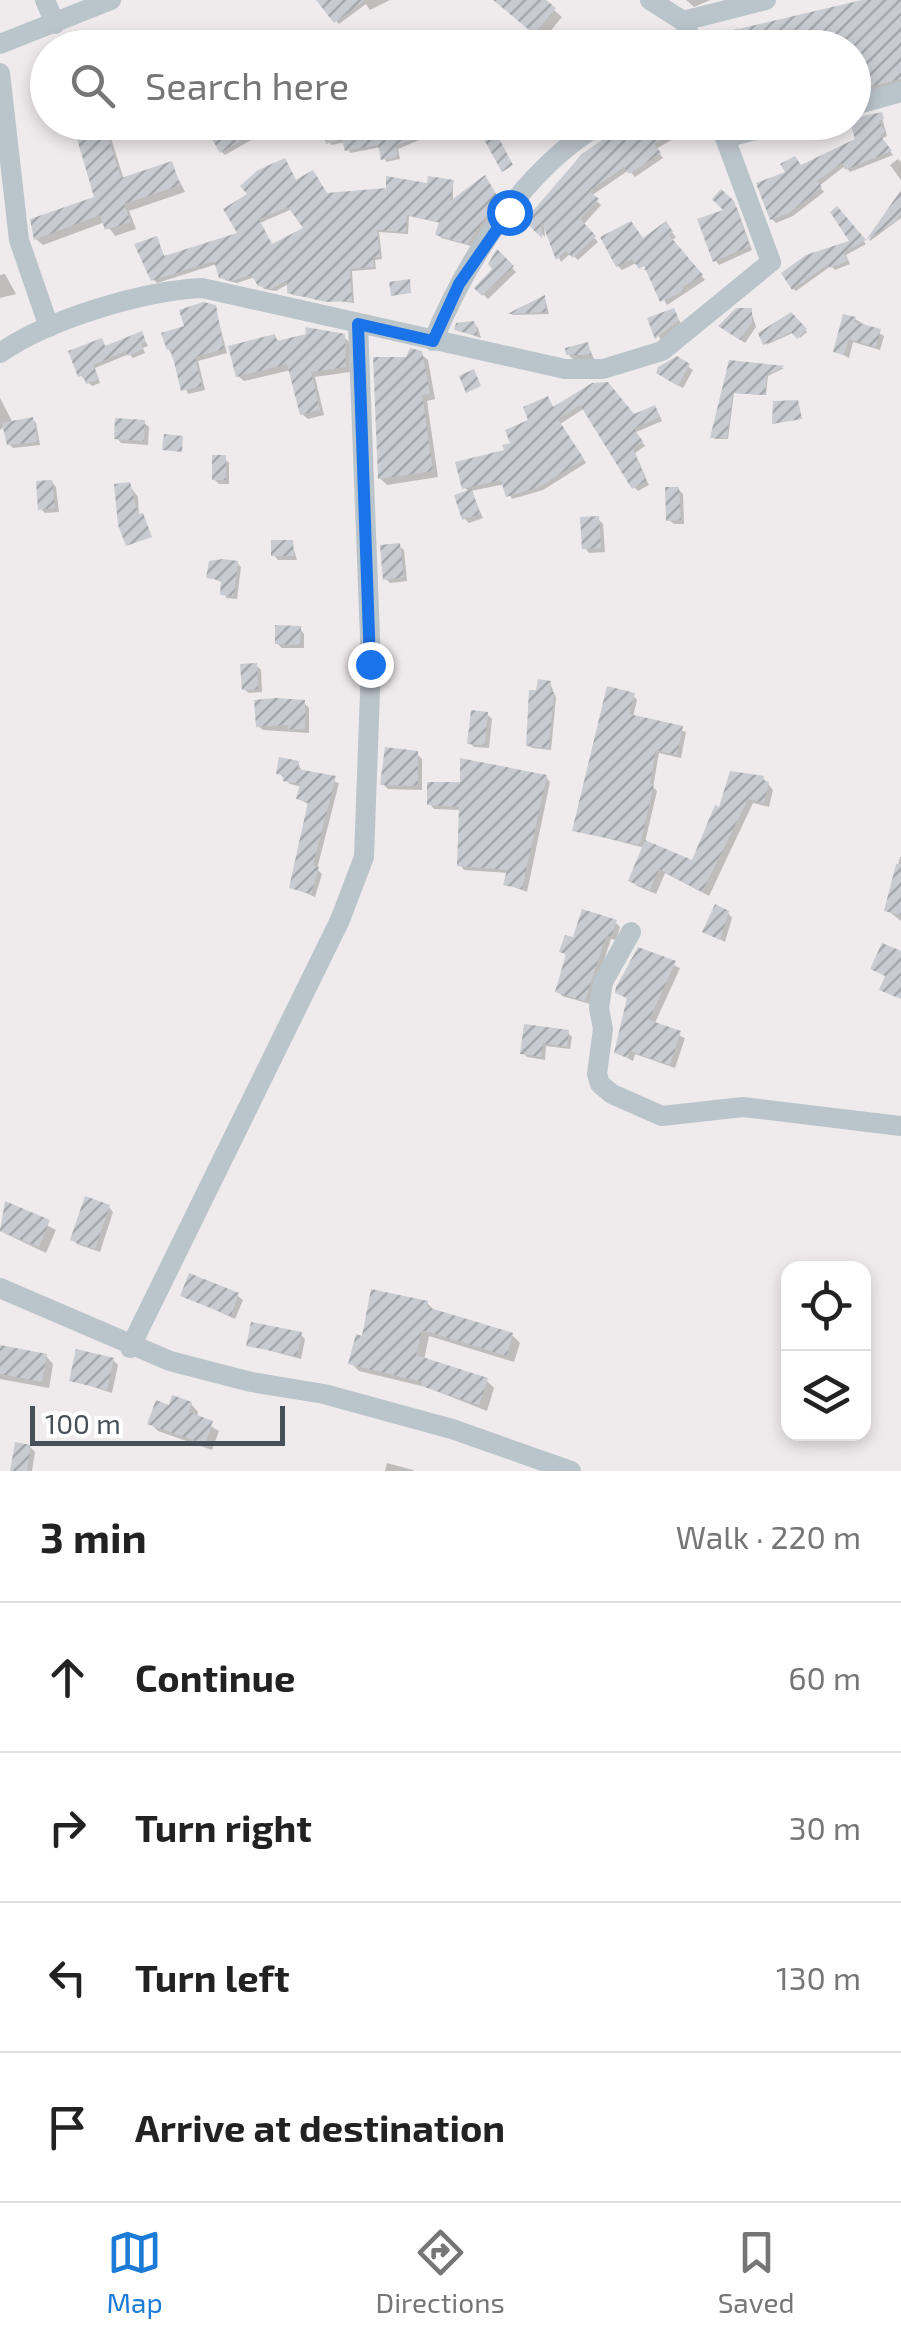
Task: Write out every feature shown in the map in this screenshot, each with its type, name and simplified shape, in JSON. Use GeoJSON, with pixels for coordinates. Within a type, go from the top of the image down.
{"type":"FeatureCollection","features":[{"type":"Feature","properties":{"kind":"street"},"geometry":{"type":"LineString","coordinates":[[44,0],[55,24]]}},
{"type":"Feature","properties":{"kind":"street"},"geometry":{"type":"LineString","coordinates":[[38,30],[111,0]]}},
{"type":"Feature","properties":{"kind":"street"},"geometry":{"type":"LineString","coordinates":[[650,0],[683,21],[687,30]]}},
{"type":"Feature","properties":{"kind":"street"},"geometry":{"type":"LineString","coordinates":[[683,21],[766,0]]}},
{"type":"Feature","properties":{"kind":"street"},"geometry":{"type":"LineString","coordinates":[[0,44],[30,33]]}},
{"type":"Feature","properties":{"kind":"street"},"geometry":{"type":"LineString","coordinates":[[0,73],[19,240],[49,327]]}},
{"type":"Feature","properties":{"kind":"street"},"geometry":{"type":"LineString","coordinates":[[871,103],[898,100]]}},
{"type":"Feature","properties":{"kind":"street"},"geometry":{"type":"LineString","coordinates":[[433,341],[459,284],[509,212],[557,153],[577,140]]}},
{"type":"Feature","properties":{"kind":"street"},"geometry":{"type":"LineString","coordinates":[[0,353],[49,327],[150,296],[202,288],[564,369],[603,369],[662,351],[771,262],[726,140]]}},
{"type":"Feature","properties":{"kind":"street"},"geometry":{"type":"LineString","coordinates":[[130,1348],[340,920],[364,858],[370,664],[358,324]]}},
{"type":"Feature","properties":{"kind":"street"},"geometry":{"type":"LineString","coordinates":[[631,932],[620,945],[601,995],[598,1074],[600,1084],[612,1094],[662,1116],[743,1107],[901,1126]]}},
{"type":"Feature","properties":{"kind":"street"},"geometry":{"type":"LineString","coordinates":[[0,1288],[130,1348],[224,1375],[324,1394],[452,1429],[571,1471]]}},
{"type":"Feature","properties":{"kind":"building"},"geometry":{"type":"Polygon","coordinates":[[[316,0],[365,0],[334,23],[316,0]]]}},
{"type":"Feature","properties":{"kind":"building"},"geometry":{"type":"Polygon","coordinates":[[[493,0],[546,0],[556,8],[537,30],[529,30],[493,0]]]}},
{"type":"Feature","properties":{"kind":"building"},"geometry":{"type":"Polygon","coordinates":[[[862,0],[901,0],[901,79],[871,87],[871,30],[734,30],[862,0]]]}},
{"type":"Feature","properties":{"kind":"building"},"geometry":{"type":"Polygon","coordinates":[[[882,112],[884,119],[879,121],[885,132],[880,135],[892,151],[845,170],[842,163],[817,181],[822,187],[789,213],[770,220],[756,183],[785,172],[780,164],[795,156],[801,165],[853,140],[871,140],[871,114],[882,112]]]}},
{"type":"Feature","properties":{"kind":"building"},"geometry":{"type":"Polygon","coordinates":[[[77,140],[109,140],[121,178],[172,161],[180,185],[124,204],[131,222],[105,230],[100,215],[34,240],[30,219],[94,197],[77,140]]]}},
{"type":"Feature","properties":{"kind":"building"},"geometry":{"type":"Polygon","coordinates":[[[212,140],[243,140],[220,153],[212,140]]]}},
{"type":"Feature","properties":{"kind":"building"},"geometry":{"type":"Polygon","coordinates":[[[342,140],[411,140],[396,146],[398,157],[381,160],[378,145],[345,151],[342,140]]]}},
{"type":"Feature","properties":{"kind":"building"},"geometry":{"type":"Polygon","coordinates":[[[484,140],[500,140],[513,165],[502,172],[484,140]]]}},
{"type":"Feature","properties":{"kind":"building"},"geometry":{"type":"Polygon","coordinates":[[[602,140],[662,140],[654,144],[661,153],[629,174],[624,167],[589,191],[599,199],[580,219],[596,236],[573,258],[566,251],[556,260],[541,220],[542,238],[524,221],[582,154],[602,140]]]}},
{"type":"Feature","properties":{"kind":"building"},"geometry":{"type":"Polygon","coordinates":[[[285,158],[296,180],[313,170],[327,193],[386,188],[386,176],[427,183],[428,176],[454,180],[450,201],[485,175],[499,199],[467,244],[435,235],[439,222],[407,215],[406,232],[377,230],[380,257],[373,257],[374,267],[350,269],[352,301],[326,302],[287,293],[287,280],[271,289],[258,286],[251,275],[232,281],[219,278],[214,261],[151,281],[134,244],[157,236],[164,256],[237,233],[223,209],[247,194],[240,186],[258,170],[285,158]],[[288,207],[259,219],[272,244],[303,228],[288,207]]]}},
{"type":"Feature","properties":{"kind":"building"},"geometry":{"type":"Polygon","coordinates":[[[721,189],[734,201],[750,246],[713,262],[697,219],[723,210],[712,199],[721,189]]]}},
{"type":"Feature","properties":{"kind":"building"},"geometry":{"type":"Polygon","coordinates":[[[901,190],[901,214],[866,240],[901,190]]]}},
{"type":"Feature","properties":{"kind":"building"},"geometry":{"type":"Polygon","coordinates":[[[837,206],[866,240],[844,252],[848,261],[830,268],[828,264],[792,290],[781,273],[806,255],[849,241],[830,212],[837,206]]]}},
{"type":"Feature","properties":{"kind":"building"},"geometry":{"type":"Polygon","coordinates":[[[631,221],[643,238],[666,221],[673,232],[669,235],[703,275],[682,287],[684,291],[660,302],[644,266],[639,269],[632,259],[616,267],[600,237],[631,221]]]}},
{"type":"Feature","properties":{"kind":"building"},"geometry":{"type":"Polygon","coordinates":[[[497,249],[514,266],[482,296],[474,288],[492,269],[488,264],[497,249]]]}},
{"type":"Feature","properties":{"kind":"building"},"geometry":{"type":"Polygon","coordinates":[[[410,279],[411,293],[391,296],[389,282],[410,279]]]}},
{"type":"Feature","properties":{"kind":"building"},"geometry":{"type":"Polygon","coordinates":[[[545,295],[546,312],[507,314],[545,295]]]}},
{"type":"Feature","properties":{"kind":"building"},"geometry":{"type":"Polygon","coordinates":[[[203,302],[216,305],[224,349],[195,357],[202,386],[181,391],[171,349],[167,350],[161,333],[184,326],[179,310],[203,302]]]}},
{"type":"Feature","properties":{"kind":"building"},"geometry":{"type":"Polygon","coordinates":[[[674,308],[679,320],[655,339],[647,318],[674,308]]]}},
{"type":"Feature","properties":{"kind":"building"},"geometry":{"type":"Polygon","coordinates":[[[736,308],[752,308],[752,322],[740,340],[718,326],[736,308]]]}},
{"type":"Feature","properties":{"kind":"building"},"geometry":{"type":"Polygon","coordinates":[[[791,312],[807,329],[797,339],[791,332],[763,345],[758,333],[791,312]]]}},
{"type":"Feature","properties":{"kind":"building"},"geometry":{"type":"Polygon","coordinates":[[[843,314],[856,317],[854,322],[881,329],[876,347],[849,339],[844,355],[833,352],[843,314]]]}},
{"type":"Feature","properties":{"kind":"building"},"geometry":{"type":"Polygon","coordinates":[[[474,321],[478,336],[454,330],[456,323],[474,321]]]}},
{"type":"Feature","properties":{"kind":"building"},"geometry":{"type":"Polygon","coordinates":[[[305,327],[345,334],[346,367],[311,372],[320,410],[300,415],[287,364],[236,377],[228,346],[275,334],[277,341],[306,334],[305,327]]]}},
{"type":"Feature","properties":{"kind":"building"},"geometry":{"type":"Polygon","coordinates":[[[142,331],[146,342],[141,344],[143,349],[128,356],[126,351],[93,365],[99,379],[86,384],[83,375],[78,377],[68,351],[102,338],[105,346],[142,331]]]}},
{"type":"Feature","properties":{"kind":"building"},"geometry":{"type":"Polygon","coordinates":[[[588,342],[591,355],[566,355],[565,348],[588,342]]]}},
{"type":"Feature","properties":{"kind":"building"},"geometry":{"type":"Polygon","coordinates":[[[410,348],[422,351],[430,394],[422,395],[433,471],[378,479],[373,357],[406,357],[410,348]]]}},
{"type":"Feature","properties":{"kind":"building"},"geometry":{"type":"Polygon","coordinates":[[[677,356],[690,364],[678,386],[656,373],[658,367],[677,356]]]}},
{"type":"Feature","properties":{"kind":"building"},"geometry":{"type":"Polygon","coordinates":[[[729,360],[785,366],[767,375],[765,395],[733,393],[727,438],[710,438],[729,360]]]}},
{"type":"Feature","properties":{"kind":"building"},"geometry":{"type":"Polygon","coordinates":[[[474,369],[481,386],[466,393],[459,376],[474,369]]]}},
{"type":"Feature","properties":{"kind":"building"},"geometry":{"type":"Polygon","coordinates":[[[608,382],[634,414],[655,405],[660,417],[634,428],[643,442],[633,449],[646,481],[632,489],[580,405],[558,419],[584,459],[539,487],[506,497],[501,480],[462,489],[455,462],[504,450],[502,445],[510,443],[505,430],[528,420],[523,407],[548,396],[553,407],[592,383],[608,382]]]}},
{"type":"Feature","properties":{"kind":"building"},"geometry":{"type":"Polygon","coordinates":[[[798,400],[802,419],[772,424],[773,401],[798,400]]]}},
{"type":"Feature","properties":{"kind":"building"},"geometry":{"type":"Polygon","coordinates":[[[33,417],[38,442],[7,445],[2,423],[33,417]]]}},
{"type":"Feature","properties":{"kind":"building"},"geometry":{"type":"Polygon","coordinates":[[[115,418],[145,420],[144,441],[114,439],[115,418]]]}},
{"type":"Feature","properties":{"kind":"building"},"geometry":{"type":"Polygon","coordinates":[[[164,434],[183,436],[182,452],[162,450],[164,434]]]}},
{"type":"Feature","properties":{"kind":"building"},"geometry":{"type":"Polygon","coordinates":[[[212,455],[226,455],[226,480],[212,480],[212,455]]]}},
{"type":"Feature","properties":{"kind":"building"},"geometry":{"type":"Polygon","coordinates":[[[52,480],[55,508],[38,510],[36,481],[52,480]]]}},
{"type":"Feature","properties":{"kind":"building"},"geometry":{"type":"Polygon","coordinates":[[[130,482],[138,514],[143,513],[152,537],[126,546],[118,525],[114,484],[130,482]]]}},
{"type":"Feature","properties":{"kind":"building"},"geometry":{"type":"Polygon","coordinates":[[[665,487],[679,487],[681,520],[666,521],[665,487]]]}},
{"type":"Feature","properties":{"kind":"building"},"geometry":{"type":"Polygon","coordinates":[[[472,489],[480,514],[462,520],[454,495],[472,489]]]}},
{"type":"Feature","properties":{"kind":"building"},"geometry":{"type":"Polygon","coordinates":[[[599,516],[601,548],[582,549],[580,517],[599,516]]]}},
{"type":"Feature","properties":{"kind":"building"},"geometry":{"type":"Polygon","coordinates":[[[271,540],[293,540],[294,556],[271,556],[271,540]]]}},
{"type":"Feature","properties":{"kind":"building"},"geometry":{"type":"Polygon","coordinates":[[[400,543],[404,577],[383,580],[380,545],[400,543]]]}},
{"type":"Feature","properties":{"kind":"building"},"geometry":{"type":"Polygon","coordinates":[[[209,561],[238,561],[234,596],[220,595],[221,580],[206,578],[209,561]]]}},
{"type":"Feature","properties":{"kind":"building"},"geometry":{"type":"Polygon","coordinates":[[[275,625],[301,626],[300,645],[275,644],[275,625]]]}},
{"type":"Feature","properties":{"kind":"building"},"geometry":{"type":"Polygon","coordinates":[[[257,663],[258,689],[242,690],[240,664],[257,663]]]}},
{"type":"Feature","properties":{"kind":"building"},"geometry":{"type":"Polygon","coordinates":[[[538,679],[551,681],[550,692],[554,692],[549,748],[526,746],[529,690],[536,690],[538,679]]]}},
{"type":"Feature","properties":{"kind":"building"},"geometry":{"type":"Polygon","coordinates":[[[607,686],[635,693],[629,714],[683,726],[677,755],[656,750],[650,784],[654,784],[640,845],[572,831],[607,686]]]}},
{"type":"Feature","properties":{"kind":"building"},"geometry":{"type":"Polygon","coordinates":[[[254,700],[305,700],[305,729],[287,729],[288,725],[256,727],[254,700]]]}},
{"type":"Feature","properties":{"kind":"building"},"geometry":{"type":"Polygon","coordinates":[[[471,710],[488,712],[485,745],[467,744],[471,710]]]}},
{"type":"Feature","properties":{"kind":"building"},"geometry":{"type":"Polygon","coordinates":[[[385,747],[418,751],[418,786],[380,785],[385,747]]]}},
{"type":"Feature","properties":{"kind":"building"},"geometry":{"type":"Polygon","coordinates":[[[279,757],[299,761],[298,769],[336,776],[313,865],[319,867],[311,894],[289,888],[308,802],[296,799],[300,784],[283,781],[284,775],[276,774],[279,757]]]}},
{"type":"Feature","properties":{"kind":"building"},"geometry":{"type":"Polygon","coordinates":[[[460,758],[547,775],[522,889],[503,885],[507,870],[457,866],[459,807],[427,805],[427,782],[460,782],[460,758]]]}},
{"type":"Feature","properties":{"kind":"building"},"geometry":{"type":"Polygon","coordinates":[[[730,771],[764,776],[763,780],[769,782],[764,803],[748,799],[702,892],[659,869],[650,890],[628,881],[645,840],[692,860],[715,805],[719,807],[730,771]]]}},
{"type":"Feature","properties":{"kind":"building"},"geometry":{"type":"Polygon","coordinates":[[[896,864],[901,864],[901,915],[884,911],[896,864]]]}},
{"type":"Feature","properties":{"kind":"building"},"geometry":{"type":"Polygon","coordinates":[[[715,904],[729,911],[720,940],[702,932],[715,904]]]}},
{"type":"Feature","properties":{"kind":"building"},"geometry":{"type":"Polygon","coordinates":[[[582,909],[617,920],[611,937],[606,936],[585,1001],[555,992],[566,954],[559,952],[565,935],[573,937],[582,909]]]}},
{"type":"Feature","properties":{"kind":"building"},"geometry":{"type":"Polygon","coordinates":[[[882,943],[901,951],[901,999],[879,990],[885,976],[870,969],[882,943]]]}},
{"type":"Feature","properties":{"kind":"building"},"geometry":{"type":"Polygon","coordinates":[[[638,947],[676,961],[649,1020],[681,1031],[670,1065],[630,1051],[628,1058],[614,1053],[627,998],[615,993],[616,987],[638,947]]]}},
{"type":"Feature","properties":{"kind":"building"},"geometry":{"type":"Polygon","coordinates":[[[524,1024],[569,1030],[567,1047],[543,1043],[541,1057],[520,1054],[524,1024]]]}},
{"type":"Feature","properties":{"kind":"building"},"geometry":{"type":"Polygon","coordinates":[[[85,1196],[110,1205],[95,1249],[70,1240],[85,1196]]]}},
{"type":"Feature","properties":{"kind":"building"},"geometry":{"type":"Polygon","coordinates":[[[5,1201],[50,1220],[39,1247],[0,1231],[5,1201]]]}},
{"type":"Feature","properties":{"kind":"building"},"geometry":{"type":"Polygon","coordinates":[[[189,1273],[239,1293],[231,1316],[180,1296],[189,1273]]]}},
{"type":"Feature","properties":{"kind":"building"},"geometry":{"type":"Polygon","coordinates":[[[371,1289],[428,1301],[427,1307],[513,1333],[507,1356],[422,1330],[416,1355],[488,1378],[479,1405],[421,1386],[422,1382],[348,1364],[356,1334],[362,1336],[371,1289]]]}},
{"type":"Feature","properties":{"kind":"building"},"geometry":{"type":"Polygon","coordinates":[[[251,1322],[302,1332],[297,1356],[246,1346],[251,1322]]]}},
{"type":"Feature","properties":{"kind":"building"},"geometry":{"type":"Polygon","coordinates":[[[0,1345],[47,1354],[42,1382],[0,1374],[0,1345]]]}},
{"type":"Feature","properties":{"kind":"building"},"geometry":{"type":"Polygon","coordinates":[[[76,1349],[114,1358],[107,1390],[69,1381],[76,1349]]]}},
{"type":"Feature","properties":{"kind":"building"},"geometry":{"type":"Polygon","coordinates":[[[172,1395],[192,1402],[189,1412],[213,1421],[205,1444],[147,1424],[156,1400],[169,1405],[172,1395]]]}},
{"type":"Feature","properties":{"kind":"building"},"geometry":{"type":"Polygon","coordinates":[[[15,1442],[31,1445],[27,1471],[10,1471],[15,1442]]]}},
{"type":"Feature","properties":{"kind":"route"},"geometry":{"type":"LineString","coordinates":[[370,664],[358,324],[433,341],[459,284],[509,212]]}}]}
